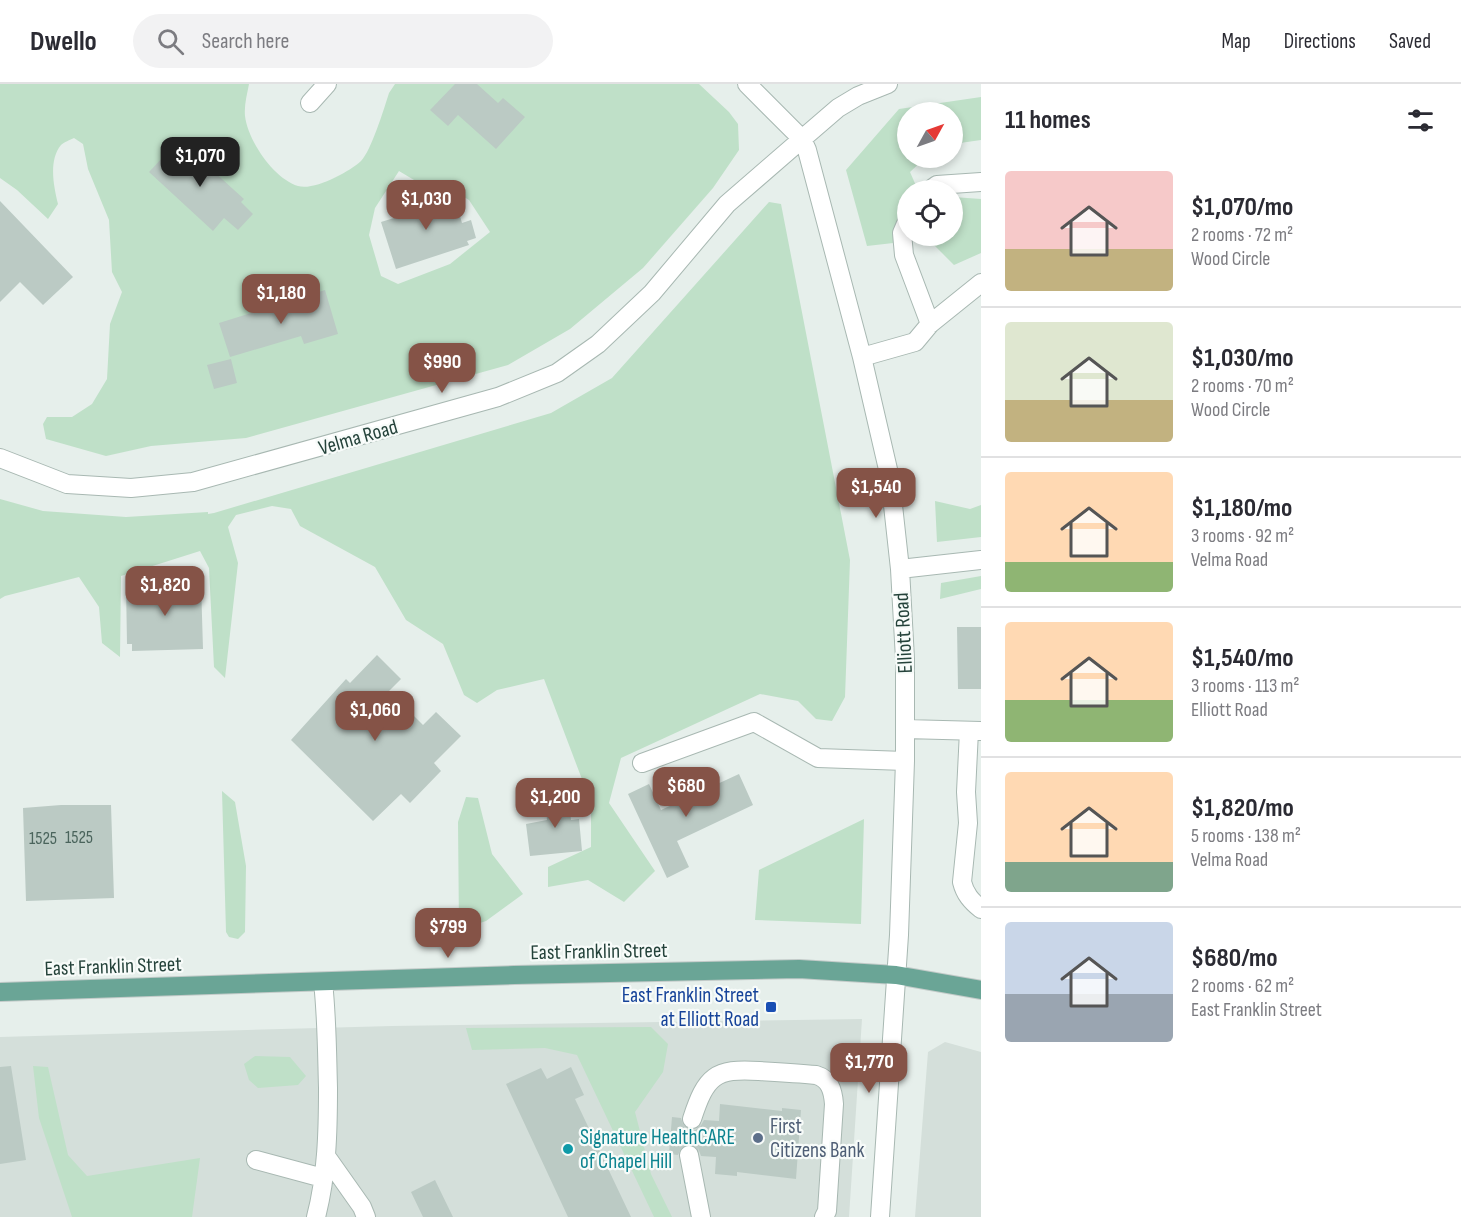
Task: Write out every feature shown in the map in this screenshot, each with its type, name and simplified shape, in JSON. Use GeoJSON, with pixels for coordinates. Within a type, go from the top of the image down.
{"type":"FeatureCollection","features":[{"type":"Feature","properties":{"kind":"main road","name":"East Franklin Street"},"geometry":{"type":"LineString","coordinates":[[0,992],[514,975],[787,969],[896,975],[981,990]]}},
{"type":"Feature","properties":{"kind":"street"},"geometry":{"type":"LineString","coordinates":[[310,103],[327,84]]}},
{"type":"Feature","properties":{"kind":"street","name":"Elliott Road"},"geometry":{"type":"LineString","coordinates":[[747,84],[802,139],[814,173],[862,357],[890,478],[900,569],[905,659],[905,761],[896,975],[880,1217]]}},
{"type":"Feature","properties":{"kind":"street","name":"Velma Road"},"geometry":{"type":"LineString","coordinates":[[0,458],[67,484],[131,488],[193,482],[498,397],[556,373],[598,344],[652,292],[727,204],[838,108],[858,96],[888,84]]}},
{"type":"Feature","properties":{"kind":"street"},"geometry":{"type":"LineString","coordinates":[[963,183],[981,182]]}},
{"type":"Feature","properties":{"kind":"street"},"geometry":{"type":"LineString","coordinates":[[903,246],[904,255],[930,324]]}},
{"type":"Feature","properties":{"kind":"street"},"geometry":{"type":"LineString","coordinates":[[862,357],[915,342],[930,324],[981,283]]}},
{"type":"Feature","properties":{"kind":"street"},"geometry":{"type":"LineString","coordinates":[[900,569],[981,560]]}},
{"type":"Feature","properties":{"kind":"street"},"geometry":{"type":"LineString","coordinates":[[642,763],[754,722],[818,758],[905,761]]}},
{"type":"Feature","properties":{"kind":"street"},"geometry":{"type":"LineString","coordinates":[[905,729],[975,731],[966,792],[968,822],[962,882],[971,901],[981,909]]}},
{"type":"Feature","properties":{"kind":"street"},"geometry":{"type":"LineString","coordinates":[[316,1217],[326,1156],[327,1021],[323,982]]}},
{"type":"Feature","properties":{"kind":"street"},"geometry":{"type":"LineString","coordinates":[[692,1119],[698,1100],[708,1083],[719,1074],[733,1069],[816,1075],[825,1079],[833,1093],[834,1104],[827,1211],[824,1217]]}},
{"type":"Feature","properties":{"kind":"street"},"geometry":{"type":"LineString","coordinates":[[689,1155],[701,1217]]}},
{"type":"Feature","properties":{"kind":"street"},"geometry":{"type":"LineString","coordinates":[[326,1156],[362,1207],[366,1217]]}},
{"type":"Feature","properties":{"kind":"street"},"geometry":{"type":"LineString","coordinates":[[256,1160],[323,1178]]}},
{"type":"Feature","properties":{"kind":"shaded area"},"geometry":{"type":"Polygon","coordinates":[[[862,1019],[849,1217],[0,1217],[0,1037],[392,1026],[862,1019]]]}},
{"type":"Feature","properties":{"kind":"shaded area"},"geometry":{"type":"Polygon","coordinates":[[[945,1042],[981,1052],[981,1217],[915,1217],[928,1052],[945,1042]]]}},
{"type":"Feature","properties":{"kind":"green space"},"geometry":{"type":"Polygon","coordinates":[[[0,84],[249,84],[245,116],[251,136],[264,158],[280,176],[298,186],[305,187],[331,180],[361,161],[373,139],[389,93],[395,84],[699,84],[729,112],[738,124],[739,150],[713,188],[643,268],[570,329],[508,365],[246,438],[151,446],[106,456],[46,439],[43,424],[47,417],[72,417],[92,404],[107,379],[110,324],[122,292],[112,272],[109,220],[88,169],[83,144],[74,138],[62,144],[57,151],[53,174],[58,204],[48,219],[17,190],[0,178],[0,84]],[[399,171],[375,208],[369,235],[381,276],[398,284],[450,264],[490,232],[469,200],[451,189],[424,186],[399,171]]]}},
{"type":"Feature","properties":{"kind":"green space"},"geometry":{"type":"Polygon","coordinates":[[[981,97],[981,140],[963,143],[963,102],[947,102],[981,97]]]}},
{"type":"Feature","properties":{"kind":"green space"},"geometry":{"type":"Polygon","coordinates":[[[897,111],[897,168],[914,168],[910,172],[914,180],[897,180],[897,243],[867,246],[846,170],[897,111]]]}},
{"type":"Feature","properties":{"kind":"green space"},"geometry":{"type":"Polygon","coordinates":[[[963,198],[981,199],[981,253],[954,265],[935,246],[963,246],[963,198]]]}},
{"type":"Feature","properties":{"kind":"green space"},"geometry":{"type":"Polygon","coordinates":[[[769,202],[781,204],[850,560],[845,697],[832,721],[816,719],[798,701],[760,694],[621,758],[609,803],[655,871],[624,902],[588,880],[548,887],[548,867],[591,847],[591,803],[544,679],[497,690],[477,703],[464,695],[443,644],[406,620],[375,567],[300,526],[291,509],[272,506],[236,515],[228,527],[238,563],[225,678],[214,667],[209,568],[200,551],[121,576],[120,657],[102,643],[99,607],[79,577],[0,599],[0,499],[43,511],[126,517],[208,512],[208,514],[551,413],[612,378],[769,202]]]}},
{"type":"Feature","properties":{"kind":"green space"},"geometry":{"type":"Polygon","coordinates":[[[935,501],[970,509],[981,505],[981,537],[937,542],[935,501]]]}},
{"type":"Feature","properties":{"kind":"green space"},"geometry":{"type":"Polygon","coordinates":[[[981,576],[981,589],[940,599],[941,583],[981,576]]]}},
{"type":"Feature","properties":{"kind":"green space"},"geometry":{"type":"Polygon","coordinates":[[[222,791],[235,802],[246,866],[245,932],[238,939],[229,937],[226,932],[222,791]]]}},
{"type":"Feature","properties":{"kind":"green space"},"geometry":{"type":"Polygon","coordinates":[[[466,797],[478,798],[492,854],[523,894],[486,921],[459,930],[458,822],[466,797]]]}},
{"type":"Feature","properties":{"kind":"green space"},"geometry":{"type":"Polygon","coordinates":[[[864,819],[861,924],[755,920],[759,870],[864,819]]]}},
{"type":"Feature","properties":{"kind":"green space"},"geometry":{"type":"Polygon","coordinates":[[[651,1027],[668,1044],[663,1072],[635,1112],[651,1174],[672,1217],[654,1217],[577,1055],[545,1048],[472,1050],[466,1028],[651,1027]]]}},
{"type":"Feature","properties":{"kind":"green space"},"geometry":{"type":"Polygon","coordinates":[[[255,1056],[290,1057],[306,1076],[298,1085],[258,1088],[249,1080],[244,1064],[255,1056]]]}},
{"type":"Feature","properties":{"kind":"green space"},"geometry":{"type":"Polygon","coordinates":[[[33,1066],[48,1067],[68,1155],[87,1176],[200,1158],[192,1217],[72,1217],[39,1118],[33,1066]]]}},
{"type":"Feature","properties":{"kind":"building"},"geometry":{"type":"Polygon","coordinates":[[[455,84],[477,84],[498,103],[503,98],[525,117],[496,149],[458,115],[448,126],[430,110],[455,84]]]}},
{"type":"Feature","properties":{"kind":"building"},"geometry":{"type":"Polygon","coordinates":[[[179,140],[244,199],[241,202],[253,214],[238,230],[224,218],[213,231],[149,172],[179,140]]]}},
{"type":"Feature","properties":{"kind":"building"},"geometry":{"type":"Polygon","coordinates":[[[425,191],[430,207],[455,199],[462,223],[471,220],[476,238],[467,241],[469,245],[396,269],[381,222],[407,214],[402,198],[425,191]]]}},
{"type":"Feature","properties":{"kind":"building"},"geometry":{"type":"Polygon","coordinates":[[[0,201],[73,277],[43,305],[20,282],[0,302],[0,201]]]}},
{"type":"Feature","properties":{"kind":"building"},"geometry":{"type":"Polygon","coordinates":[[[325,290],[338,334],[304,344],[301,336],[230,357],[219,323],[325,290]]]}},
{"type":"Feature","properties":{"kind":"building"},"geometry":{"type":"Polygon","coordinates":[[[231,359],[237,383],[214,389],[207,365],[231,359]]]}},
{"type":"Feature","properties":{"kind":"building"},"geometry":{"type":"Polygon","coordinates":[[[201,583],[203,649],[132,651],[132,644],[127,644],[126,585],[201,583]]]}},
{"type":"Feature","properties":{"kind":"building"},"geometry":{"type":"Polygon","coordinates":[[[957,627],[981,627],[981,689],[958,689],[957,627]]]}},
{"type":"Feature","properties":{"kind":"building"},"geometry":{"type":"Polygon","coordinates":[[[377,655],[401,679],[389,691],[423,725],[436,712],[461,736],[434,763],[441,771],[410,803],[401,794],[373,821],[291,740],[346,679],[350,683],[377,655]]]}},
{"type":"Feature","properties":{"kind":"building"},"geometry":{"type":"Polygon","coordinates":[[[739,774],[753,805],[677,841],[689,867],[667,878],[628,794],[649,784],[661,810],[739,774]]]}},
{"type":"Feature","properties":{"kind":"building"},"geometry":{"type":"Polygon","coordinates":[[[568,792],[571,820],[579,819],[582,851],[530,856],[526,824],[547,820],[545,794],[568,792]]]}},
{"type":"Feature","properties":{"kind":"building"},"geometry":{"type":"Polygon","coordinates":[[[111,805],[114,898],[26,901],[23,808],[111,805]]]}},
{"type":"Feature","properties":{"kind":"building"},"geometry":{"type":"Polygon","coordinates":[[[11,1066],[26,1160],[0,1164],[0,1067],[11,1066]]]}},
{"type":"Feature","properties":{"kind":"building","name":"Signature HealthCARE of Chapel Hill"},"geometry":{"type":"Polygon","coordinates":[[[571,1067],[584,1095],[575,1099],[631,1217],[568,1217],[506,1084],[541,1068],[547,1079],[571,1067]]]}},
{"type":"Feature","properties":{"kind":"building"},"geometry":{"type":"Polygon","coordinates":[[[720,1104],[782,1111],[782,1108],[801,1110],[796,1179],[737,1172],[737,1176],[715,1174],[716,1157],[701,1156],[698,1148],[692,1144],[682,1146],[678,1155],[669,1154],[672,1117],[681,1118],[684,1127],[695,1130],[704,1120],[719,1121],[720,1104]]]}},
{"type":"Feature","properties":{"kind":"building"},"geometry":{"type":"Polygon","coordinates":[[[435,1180],[453,1217],[423,1217],[411,1192],[435,1180]]]}},
{"type":"Feature","properties":{"kind":"tunnel"},"geometry":{"type":"LineString","coordinates":[[689,1155],[692,1119]]}},
{"type":"Feature","properties":{"kind":"place","name":"East Franklin Street at Elliott Road"},"geometry":{"type":"Point","coordinates":[771,1007]}},
{"type":"Feature","properties":{"kind":"place","name":"First Citizens Bank"},"geometry":{"type":"Point","coordinates":[758,1138]}},
{"type":"Feature","properties":{"kind":"place","name":"Signature HealthCARE of Chapel Hill"},"geometry":{"type":"Point","coordinates":[568,1149]}}]}
